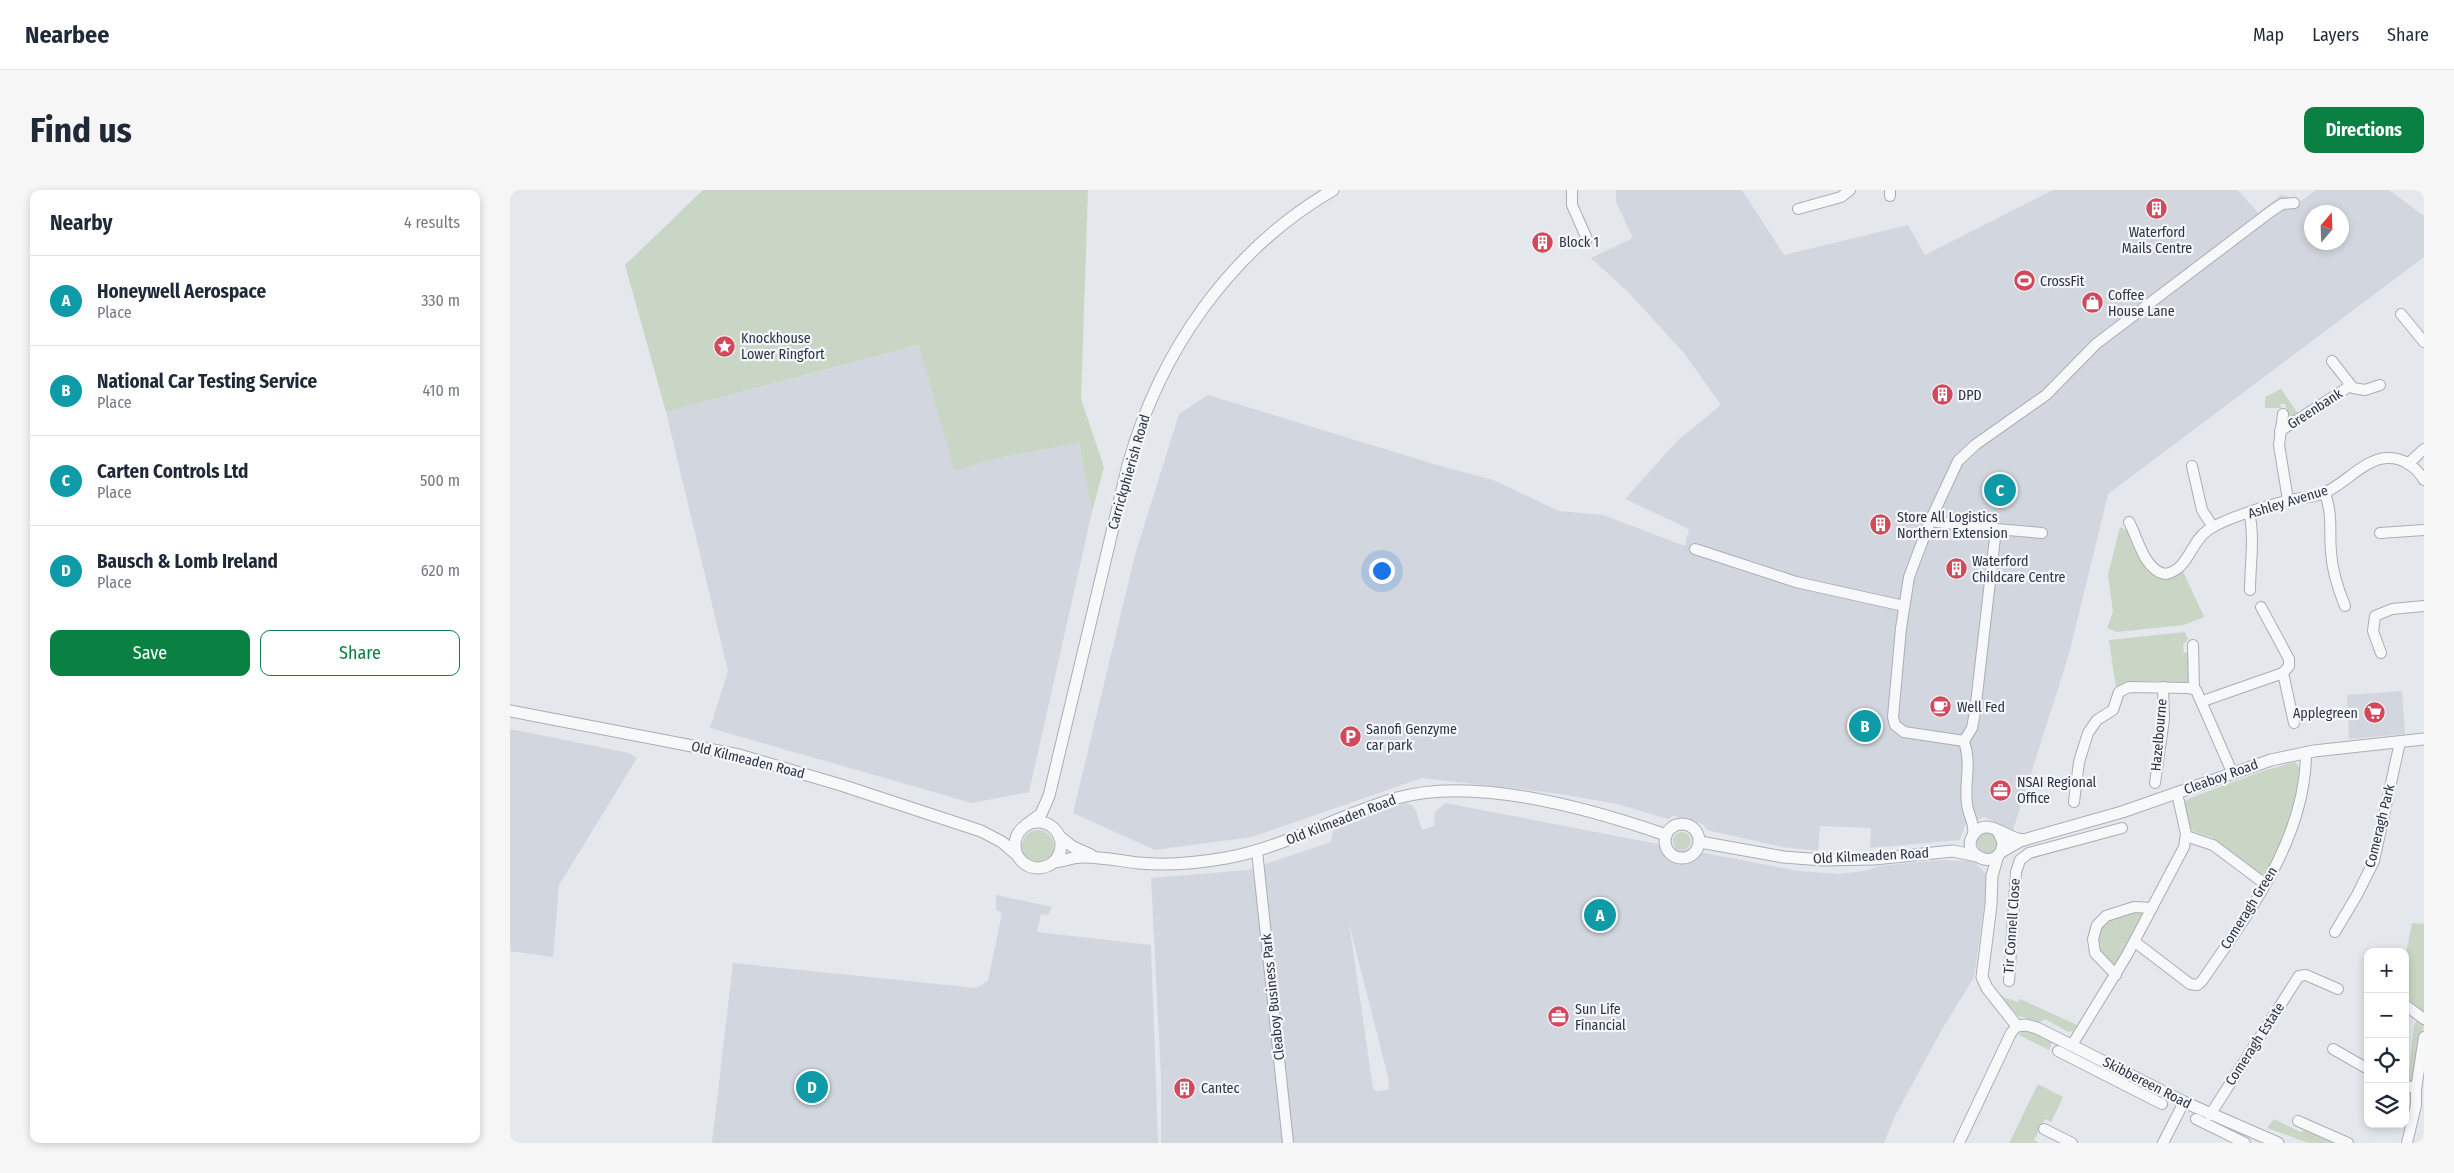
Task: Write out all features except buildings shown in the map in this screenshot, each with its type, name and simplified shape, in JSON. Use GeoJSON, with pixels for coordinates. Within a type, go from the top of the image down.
{"type":"FeatureCollection","features":[{"type":"Feature","properties":{"kind":"street","name":"Carrickphierish Road"},"geometry":{"type":"LineString","coordinates":[[1024,827],[1041,814],[1050,791],[1121,491],[1142,421],[1159,379],[1192,323],[1236,268],[1290,219],[1333,190]]}},
{"type":"Feature","properties":{"kind":"street"},"geometry":{"type":"LineString","coordinates":[[1572,190],[1572,205],[1587,239]]}},
{"type":"Feature","properties":{"kind":"street"},"geometry":{"type":"LineString","coordinates":[[1798,209],[1838,198],[1850,190]]}},
{"type":"Feature","properties":{"kind":"street"},"geometry":{"type":"LineString","coordinates":[[1964,742],[1900,730],[1895,725],[1893,711],[1904,606],[1912,568],[1954,467],[1968,450],[2046,395],[2082,356],[2107,335],[2270,212],[2282,204],[2294,203]]}},
{"type":"Feature","properties":{"kind":"street"},"geometry":{"type":"LineString","coordinates":[[2401,314],[2422,335]]}},
{"type":"Feature","properties":{"kind":"street","name":"Greenbank"},"geometry":{"type":"LineString","coordinates":[[2332,361],[2350,386],[2361,390],[2380,385]]}},
{"type":"Feature","properties":{"kind":"street","name":"Greenbank"},"geometry":{"type":"LineString","coordinates":[[2280,431],[2350,386]]}},
{"type":"Feature","properties":{"kind":"street","name":"Greenbank"},"geometry":{"type":"LineString","coordinates":[[2283,414],[2280,431],[2280,449],[2288,500]]}},
{"type":"Feature","properties":{"kind":"street"},"geometry":{"type":"LineString","coordinates":[[2424,449],[2408,464],[2424,480]]}},
{"type":"Feature","properties":{"kind":"street","name":"Ashley Avenue"},"geometry":{"type":"LineString","coordinates":[[2129,522],[2145,557],[2158,572],[2171,573],[2184,562],[2198,539],[2213,527],[2288,500],[2325,493],[2377,460],[2394,458],[2408,464]]}},
{"type":"Feature","properties":{"kind":"street"},"geometry":{"type":"LineString","coordinates":[[2192,466],[2202,510],[2213,527]]}},
{"type":"Feature","properties":{"kind":"street"},"geometry":{"type":"LineString","coordinates":[[2325,493],[2331,515],[2332,562],[2345,606]]}},
{"type":"Feature","properties":{"kind":"street"},"geometry":{"type":"LineString","coordinates":[[2249,514],[2253,530],[2250,552],[2250,590]]}},
{"type":"Feature","properties":{"kind":"street"},"geometry":{"type":"LineString","coordinates":[[1930,521],[2042,533]]}},
{"type":"Feature","properties":{"kind":"street"},"geometry":{"type":"LineString","coordinates":[[1992,876],[1971,848],[1974,824],[1966,799],[1969,762],[1964,742],[1972,728],[1976,712],[1996,529]]}},
{"type":"Feature","properties":{"kind":"street"},"geometry":{"type":"LineString","coordinates":[[2380,533],[2424,530]]}},
{"type":"Feature","properties":{"kind":"street"},"geometry":{"type":"LineString","coordinates":[[1695,549],[1796,582],[1904,606]]}},
{"type":"Feature","properties":{"kind":"street"},"geometry":{"type":"LineString","coordinates":[[2381,653],[2374,636],[2373,623],[2376,616],[2392,608],[2424,606]]}},
{"type":"Feature","properties":{"kind":"street"},"geometry":{"type":"LineString","coordinates":[[2203,701],[2283,673],[2289,666],[2289,659],[2261,607]]}},
{"type":"Feature","properties":{"kind":"street"},"geometry":{"type":"LineString","coordinates":[[2192,645],[2194,689],[2203,701],[2232,772]]}},
{"type":"Feature","properties":{"kind":"street"},"geometry":{"type":"LineString","coordinates":[[2283,673],[2294,723]]}},
{"type":"Feature","properties":{"kind":"street","name":"Hazelbourne"},"geometry":{"type":"LineString","coordinates":[[2074,802],[2079,762],[2092,725],[2113,710],[2118,693],[2124,688],[2194,689]]}},
{"type":"Feature","properties":{"kind":"street","name":"Hazelbourne"},"geometry":{"type":"LineString","coordinates":[[2156,784],[2164,719],[2163,688]]}},
{"type":"Feature","properties":{"kind":"street","name":"Old Kilmeaden Road"},"geometry":{"type":"LineString","coordinates":[[510,711],[739,755],[825,780],[981,831],[996,838],[1016,854]]}},
{"type":"Feature","properties":{"kind":"street","name":"Cleaboy Road"},"geometry":{"type":"LineString","coordinates":[[1999,854],[2024,840],[2177,794],[2232,772],[2271,760],[2306,752],[2424,739]]}},
{"type":"Feature","properties":{"kind":"street","name":"Comeragh Park"},"geometry":{"type":"LineString","coordinates":[[2335,932],[2374,861],[2400,742]]}},
{"type":"Feature","properties":{"kind":"street","name":"Comeragh Green"},"geometry":{"type":"LineString","coordinates":[[2135,942],[2188,982],[2198,985],[2265,884],[2282,854],[2295,820],[2304,782],[2306,752]]}},
{"type":"Feature","properties":{"kind":"street","name":"Carrickphierish Road"},"geometry":{"type":"LineString","coordinates":[[1050,791],[1049,814],[1056,833]]}},
{"type":"Feature","properties":{"kind":"street","name":"Old Kilmeaden Road"},"geometry":{"type":"LineString","coordinates":[[1054,862],[1074,857],[1103,858],[1154,864],[1181,864],[1257,851],[1291,840],[1385,802],[1430,792],[1482,793],[1526,798],[1599,814],[1666,835]]}},
{"type":"Feature","properties":{"kind":"street"},"geometry":{"type":"LineString","coordinates":[[2072,1045],[2135,942],[2183,850],[2186,836],[2177,794]]}},
{"type":"Feature","properties":{"kind":"street"},"geometry":{"type":"LineString","coordinates":[[1969,812],[1980,823],[2009,837],[2024,840]]}},
{"type":"Feature","properties":{"kind":"street"},"geometry":{"type":"LineString","coordinates":[[2095,820],[2099,834]]}},
{"type":"Feature","properties":{"kind":"street"},"geometry":{"type":"LineString","coordinates":[[1043,823],[1056,833],[1060,848],[1054,862],[1044,867],[1033,868],[1022,862],[1016,854],[1015,840],[1024,827],[1043,823]]}},
{"type":"Feature","properties":{"kind":"street"},"geometry":{"type":"LineString","coordinates":[[1676,825],[1687,825],[1697,831],[1700,842],[1695,853],[1685,858],[1679,858],[1667,848],[1666,835],[1676,825]]}},
{"type":"Feature","properties":{"kind":"street","name":"Old Kilmeaden Road"},"geometry":{"type":"LineString","coordinates":[[981,831],[1008,834],[1024,827]]}},
{"type":"Feature","properties":{"kind":"street","name":"Tir Connell Close"},"geometry":{"type":"LineString","coordinates":[[2009,981],[2010,940],[2018,862],[2029,853],[2122,828]]}},
{"type":"Feature","properties":{"kind":"street"},"geometry":{"type":"LineString","coordinates":[[1953,851],[1979,829],[1994,829]]}},
{"type":"Feature","properties":{"kind":"street"},"geometry":{"type":"LineString","coordinates":[[1959,1143],[2011,1034],[2017,1026],[1987,988],[1982,977],[1992,904],[1992,876],[2003,842],[1994,829]]}},
{"type":"Feature","properties":{"kind":"street","name":"Old Kilmeaden Road"},"geometry":{"type":"LineString","coordinates":[[1056,833],[1080,851],[1103,858]]}},
{"type":"Feature","properties":{"kind":"street"},"geometry":{"type":"LineString","coordinates":[[2186,836],[2213,845],[2265,884]]}},
{"type":"Feature","properties":{"kind":"street","name":"Old Kilmeaden Road"},"geometry":{"type":"LineString","coordinates":[[1700,842],[1783,857],[1823,860],[1874,858],[1953,851],[1979,857]]}},
{"type":"Feature","properties":{"kind":"street","name":"Cleaboy Business Park"},"geometry":{"type":"LineString","coordinates":[[1257,851],[1288,1143]]}},
{"type":"Feature","properties":{"kind":"street"},"geometry":{"type":"LineString","coordinates":[[1979,857],[1990,860],[1999,854]]}},
{"type":"Feature","properties":{"kind":"street"},"geometry":{"type":"LineString","coordinates":[[2116,975],[2100,960],[2094,949],[2093,939],[2097,925],[2106,916],[2134,908],[2152,908]]}},
{"type":"Feature","properties":{"kind":"street","name":"Comeragh Estate"},"geometry":{"type":"LineString","coordinates":[[2210,1114],[2302,974],[2338,989]]}},
{"type":"Feature","properties":{"kind":"street"},"geometry":{"type":"LineString","coordinates":[[2409,1008],[2424,1019]]}},
{"type":"Feature","properties":{"kind":"street","name":"Skibbereen Road"},"geometry":{"type":"LineString","coordinates":[[2017,1026],[2034,1026],[2072,1045],[2162,1104]]}},
{"type":"Feature","properties":{"kind":"street"},"geometry":{"type":"LineString","coordinates":[[2407,1143],[2416,1105],[2416,1089],[2424,1037]]}},
{"type":"Feature","properties":{"kind":"street"},"geometry":{"type":"LineString","coordinates":[[2333,1050],[2364,1067]]}},
{"type":"Feature","properties":{"kind":"street","name":"Skibbereen Road"},"geometry":{"type":"LineString","coordinates":[[2058,1051],[2184,1102],[2253,1138],[2278,1143]]}},
{"type":"Feature","properties":{"kind":"street"},"geometry":{"type":"LineString","coordinates":[[2409,1086],[2416,1089]]}},
{"type":"Feature","properties":{"kind":"street"},"geometry":{"type":"LineString","coordinates":[[2163,1143],[2184,1102]]}},
{"type":"Feature","properties":{"kind":"street","name":"Skibbereen Road"},"geometry":{"type":"LineString","coordinates":[[2196,1119],[2244,1143]]}},
{"type":"Feature","properties":{"kind":"street"},"geometry":{"type":"LineString","coordinates":[[2298,1121],[2348,1143]]}},
{"type":"Feature","properties":{"kind":"street"},"geometry":{"type":"LineString","coordinates":[[2044,1129],[2072,1143]]}},
{"type":"Feature","properties":{"kind":"shaded area"},"geometry":{"type":"Polygon","coordinates":[[[1616,190],[1742,190],[1784,255],[1908,225],[1925,255],[2053,190],[2238,190],[2258,213],[2281,195],[2301,201],[2316,190],[2389,190],[2424,216],[2424,257],[2108,494],[2069,654],[2013,830],[1984,817],[1965,825],[1960,840],[1870,848],[1871,828],[1820,826],[1818,851],[1782,847],[1707,830],[1703,824],[1673,816],[1668,819],[1617,804],[1560,794],[1422,778],[1252,837],[1155,850],[1073,813],[1135,555],[1179,414],[1208,395],[1437,465],[1493,480],[1559,511],[1603,515],[1685,546],[1689,529],[1625,499],[1676,442],[1721,405],[1684,353],[1628,292],[1591,258],[1633,238],[1616,202],[1616,190]]]}},
{"type":"Feature","properties":{"kind":"shaded area"},"geometry":{"type":"Polygon","coordinates":[[[920,345],[954,471],[999,458],[1079,443],[1092,512],[1029,792],[972,803],[710,728],[728,671],[666,412],[920,345]]]}},
{"type":"Feature","properties":{"kind":"shaded area"},"geometry":{"type":"Polygon","coordinates":[[[2402,691],[2405,734],[2349,739],[2347,695],[2402,691]]]}},
{"type":"Feature","properties":{"kind":"shaded area"},"geometry":{"type":"Polygon","coordinates":[[[510,729],[629,753],[637,758],[559,885],[553,957],[510,951],[510,729]]]}},
{"type":"Feature","properties":{"kind":"shaded area"},"geometry":{"type":"Polygon","coordinates":[[[1406,803],[1412,805],[1422,830],[1434,826],[1435,812],[1445,803],[1798,871],[1838,874],[1865,871],[1879,866],[1940,860],[1974,861],[1986,874],[1987,886],[1974,977],[1941,1031],[1894,1118],[1884,1143],[1161,1143],[1161,1077],[1151,878],[1248,870],[1331,842],[1333,830],[1380,811],[1406,803]],[[1349,923],[1373,1088],[1376,1091],[1389,1090],[1388,1077],[1349,923]]]}},
{"type":"Feature","properties":{"kind":"shaded area"},"geometry":{"type":"Polygon","coordinates":[[[996,895],[1052,907],[1048,915],[1041,914],[1037,932],[1151,945],[1158,1143],[712,1143],[733,963],[976,988],[988,981],[1002,913],[996,910],[996,895]]]}},
{"type":"Feature","properties":{"kind":"green space"},"geometry":{"type":"Polygon","coordinates":[[[703,190],[1088,190],[1081,399],[1104,467],[1092,512],[1079,443],[999,458],[954,471],[919,345],[666,412],[625,265],[703,190]]]}},
{"type":"Feature","properties":{"kind":"green space"},"geometry":{"type":"Polygon","coordinates":[[[2281,389],[2299,415],[2293,418],[2290,417],[2285,404],[2280,404],[2281,408],[2265,408],[2265,397],[2281,389]]]}},
{"type":"Feature","properties":{"kind":"green space"},"geometry":{"type":"Polygon","coordinates":[[[2120,527],[2134,534],[2142,559],[2159,578],[2170,577],[2182,569],[2204,617],[2184,625],[2117,632],[2107,628],[2113,612],[2108,575],[2120,527]]]}},
{"type":"Feature","properties":{"kind":"green space"},"geometry":{"type":"Polygon","coordinates":[[[2185,632],[2188,639],[2183,646],[2184,652],[2191,655],[2190,684],[2161,684],[2160,681],[2134,681],[2134,683],[2116,687],[2109,640],[2185,632]]]}},
{"type":"Feature","properties":{"kind":"green space"},"geometry":{"type":"Polygon","coordinates":[[[2295,762],[2302,774],[2294,813],[2277,856],[2264,875],[2258,874],[2212,837],[2194,832],[2189,827],[2184,802],[2190,798],[2266,770],[2295,762]]]}},
{"type":"Feature","properties":{"kind":"green space"},"geometry":{"type":"Polygon","coordinates":[[[1038,830],[1044,831],[1049,835],[1053,840],[1053,852],[1049,857],[1044,861],[1038,862],[1032,861],[1027,857],[1023,852],[1022,846],[1023,840],[1027,835],[1032,831],[1038,830]]]}},
{"type":"Feature","properties":{"kind":"green space"},"geometry":{"type":"Polygon","coordinates":[[[1682,832],[1688,835],[1691,841],[1688,847],[1682,850],[1676,847],[1673,841],[1676,835],[1682,832]]]}},
{"type":"Feature","properties":{"kind":"green space"},"geometry":{"type":"Polygon","coordinates":[[[1987,833],[1994,836],[1997,843],[1994,850],[1987,853],[1980,850],[1977,843],[1980,836],[1987,833]]]}},
{"type":"Feature","properties":{"kind":"green space"},"geometry":{"type":"Polygon","coordinates":[[[2142,911],[2145,914],[2115,968],[2098,950],[2097,941],[2101,926],[2107,920],[2142,911]]]}},
{"type":"Feature","properties":{"kind":"green space"},"geometry":{"type":"Polygon","coordinates":[[[2412,923],[2424,924],[2424,1014],[2409,1004],[2409,948],[2407,948],[2412,923]]]}},
{"type":"Feature","properties":{"kind":"green space"},"geometry":{"type":"Polygon","coordinates":[[[1997,991],[2005,998],[2018,1002],[2020,999],[2077,1025],[2073,1031],[2068,1032],[2045,1019],[2040,1022],[2018,1016],[1997,991]]]}},
{"type":"Feature","properties":{"kind":"green space"},"geometry":{"type":"Polygon","coordinates":[[[2418,1018],[2424,1026],[2419,1044],[2415,1081],[2409,1082],[2409,1073],[2414,1026],[2418,1018]]]}},
{"type":"Feature","properties":{"kind":"green space"},"geometry":{"type":"Polygon","coordinates":[[[2024,1029],[2053,1040],[2049,1050],[2019,1035],[2024,1029]]]}},
{"type":"Feature","properties":{"kind":"green space"},"geometry":{"type":"Polygon","coordinates":[[[2038,1084],[2063,1097],[2051,1122],[2045,1119],[2034,1140],[2039,1143],[2009,1143],[2038,1084]]]}},
{"type":"Feature","properties":{"kind":"green space"},"geometry":{"type":"Polygon","coordinates":[[[2274,1119],[2300,1132],[2308,1129],[2341,1143],[2309,1143],[2267,1128],[2274,1119]]]}},
{"type":"Feature","properties":{"kind":"place","name":"Waterford Mails Centre"},"geometry":{"type":"Point","coordinates":[2157,209]}},
{"type":"Feature","properties":{"kind":"place","name":"Block 1"},"geometry":{"type":"Point","coordinates":[1543,242]}},
{"type":"Feature","properties":{"kind":"place","name":"CrossFit"},"geometry":{"type":"Point","coordinates":[2024,281]}},
{"type":"Feature","properties":{"kind":"place","name":"Coffee House Lane"},"geometry":{"type":"Point","coordinates":[2092,303]}},
{"type":"Feature","properties":{"kind":"place","name":"Knockhouse Lower Ringfort"},"geometry":{"type":"Point","coordinates":[725,346]}},
{"type":"Feature","properties":{"kind":"place","name":"DPD"},"geometry":{"type":"Point","coordinates":[1942,395]}},
{"type":"Feature","properties":{"kind":"place","name":"Carten Controls Ltd"},"geometry":{"type":"Point","coordinates":[2000,490]}},
{"type":"Feature","properties":{"kind":"place","name":"Store All Logistics Northern Extension"},"geometry":{"type":"Point","coordinates":[1881,525]}},
{"type":"Feature","properties":{"kind":"place","name":"Waterford Childcare Centre"},"geometry":{"type":"Point","coordinates":[1956,569]}},
{"type":"Feature","properties":{"kind":"place","name":"Well Fed"},"geometry":{"type":"Point","coordinates":[1941,707]}},
{"type":"Feature","properties":{"kind":"place","name":"Applegreen"},"geometry":{"type":"Point","coordinates":[2374,713]}},
{"type":"Feature","properties":{"kind":"place","name":"National Car Testing Service"},"geometry":{"type":"Point","coordinates":[1865,726]}},
{"type":"Feature","properties":{"kind":"place","name":"Sanofi Genzyme car park"},"geometry":{"type":"Point","coordinates":[1350,737]}},
{"type":"Feature","properties":{"kind":"place","name":"NSAI Regional Office"},"geometry":{"type":"Point","coordinates":[2001,790]}},
{"type":"Feature","properties":{"kind":"place","name":"Honeywell Aerospace"},"geometry":{"type":"Point","coordinates":[1600,915]}},
{"type":"Feature","properties":{"kind":"place","name":"Sun Life Financial"},"geometry":{"type":"Point","coordinates":[1559,1017]}},
{"type":"Feature","properties":{"kind":"place","name":"Bausch & Lomb Ireland"},"geometry":{"type":"Point","coordinates":[812,1087]}},
{"type":"Feature","properties":{"kind":"place","name":"Cantec"},"geometry":{"type":"Point","coordinates":[1185,1088]}}]}
